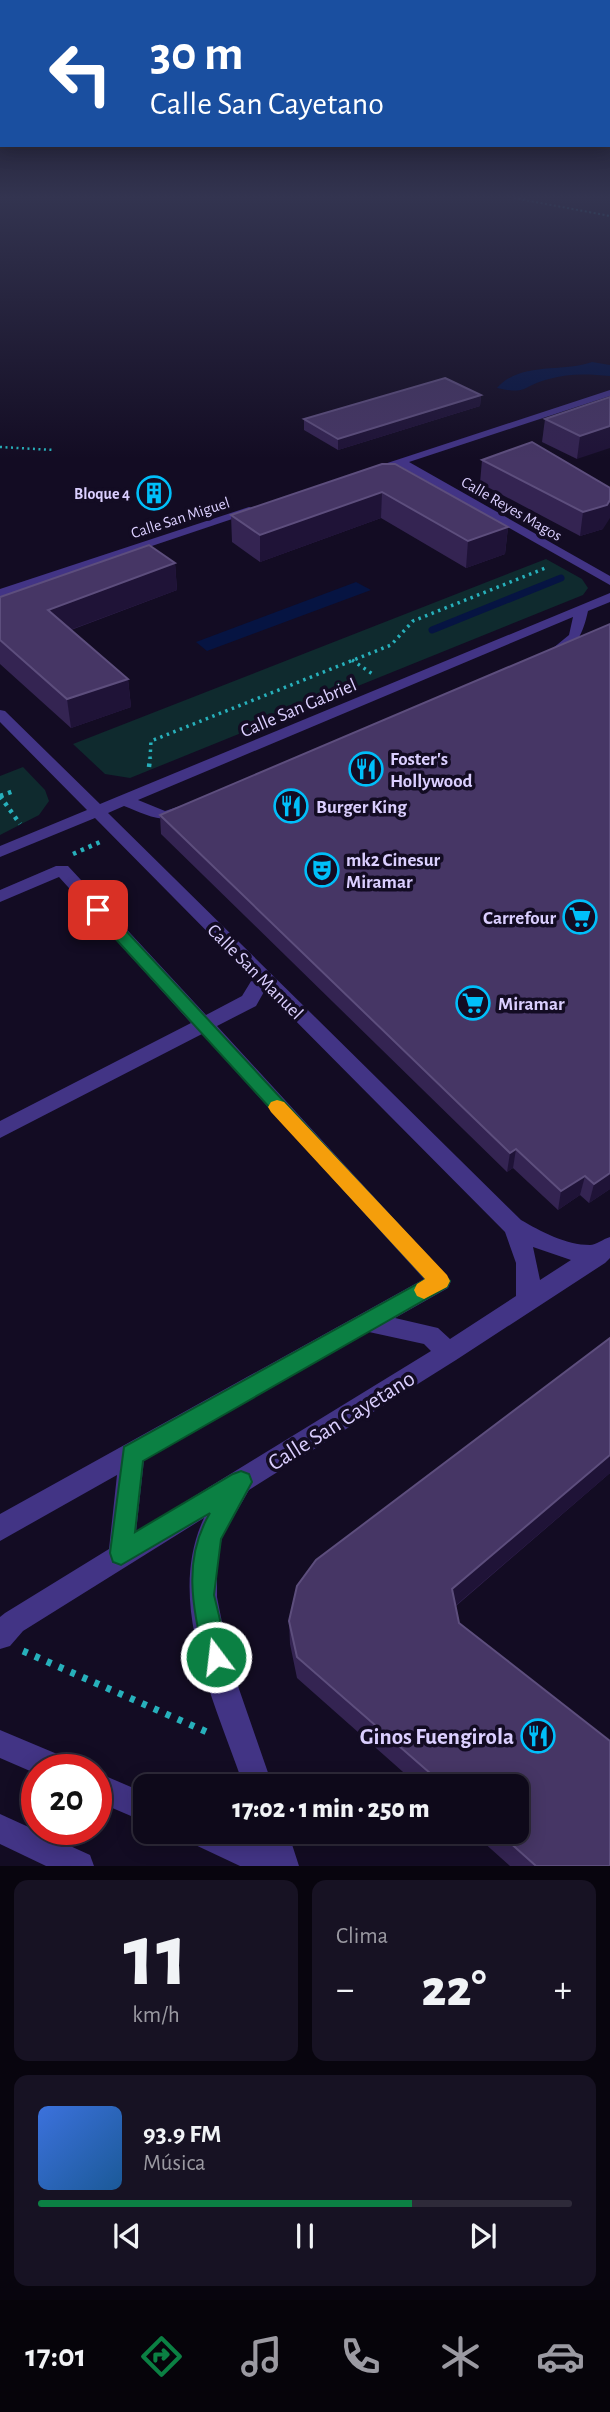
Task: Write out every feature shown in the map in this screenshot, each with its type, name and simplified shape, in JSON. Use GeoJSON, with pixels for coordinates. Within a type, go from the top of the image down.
{"type":"FeatureCollection","features":[{"type":"Feature","properties":{"kind":"street"},"geometry":{"type":"LineString","coordinates":[[355,475],[610,393]]}},
{"type":"Feature","properties":{"kind":"street","name":"Calle Reyes Magos"},"geometry":{"type":"LineString","coordinates":[[399,461],[610,581]]}},
{"type":"Feature","properties":{"kind":"street","name":"Calle San Miguel"},"geometry":{"type":"LineString","coordinates":[[0,593],[265,505]]}},
{"type":"Feature","properties":{"kind":"street","name":"Calle San Gabriel"},"geometry":{"type":"LineString","coordinates":[[0,852],[610,597]]}},
{"type":"Feature","properties":{"kind":"street"},"geometry":{"type":"LineString","coordinates":[[543,657],[567,646],[575,637],[582,609]]}},
{"type":"Feature","properties":{"kind":"street","name":"Calle San Manuel"},"geometry":{"type":"LineString","coordinates":[[0,714],[513,1226],[539,1242],[565,1251],[604,1251]]}},
{"type":"Feature","properties":{"kind":"street"},"geometry":{"type":"LineString","coordinates":[[122,800],[165,816],[202,803]]}},
{"type":"Feature","properties":{"kind":"street"},"geometry":{"type":"LineString","coordinates":[[0,896],[62,870],[203,1027],[440,1281],[0,1528]]}},
{"type":"Feature","properties":{"kind":"street"},"geometry":{"type":"LineString","coordinates":[[0,1130],[249,1001],[263,977]]}},
{"type":"Feature","properties":{"kind":"street","name":"Calle San Manuel"},"geometry":{"type":"LineString","coordinates":[[513,1226],[527,1254],[531,1281],[526,1302]]}},
{"type":"Feature","properties":{"kind":"street","name":"Calle San Cayetano"},"geometry":{"type":"LineString","coordinates":[[6,1641],[14,1622],[121,1553],[448,1353],[604,1251]]}},
{"type":"Feature","properties":{"kind":"street"},"geometry":{"type":"LineString","coordinates":[[367,1322],[430,1335],[448,1353]]}},
{"type":"Feature","properties":{"kind":"street"},"geometry":{"type":"LineString","coordinates":[[121,1553],[132,1455]]}},
{"type":"Feature","properties":{"kind":"street"},"geometry":{"type":"LineString","coordinates":[[241,1482],[209,1536],[202,1595],[209,1634],[255,1774]]}},
{"type":"Feature","properties":{"kind":"street"},"geometry":{"type":"LineString","coordinates":[[0,1744],[24,1754]]}},
{"type":"Feature","properties":{"kind":"street"},"geometry":{"type":"LineString","coordinates":[[112,1793],[133,1803]]}},
{"type":"Feature","properties":{"kind":"street"},"geometry":{"type":"LineString","coordinates":[[0,1829],[79,1866]]}},
{"type":"Feature","properties":{"kind":"street"},"geometry":{"type":"LineString","coordinates":[[225,1844],[273,1866]]}},
{"type":"Feature","properties":{"kind":"street"},"geometry":{"type":"LineString","coordinates":[[277,1844],[284,1866]]}},
{"type":"Feature","properties":{"kind":"path"},"geometry":{"type":"LineString","coordinates":[[0,447],[54,450]]}},
{"type":"Feature","properties":{"kind":"path"},"geometry":{"type":"LineString","coordinates":[[149,769],[150,741],[391,645],[412,621],[556,564]]}},
{"type":"Feature","properties":{"kind":"path"},"geometry":{"type":"LineString","coordinates":[[352,660],[378,678]]}},
{"type":"Feature","properties":{"kind":"path"},"geometry":{"type":"LineString","coordinates":[[14,791],[0,796],[21,826]]}},
{"type":"Feature","properties":{"kind":"path"},"geometry":{"type":"LineString","coordinates":[[6,1641],[247,1750]]}},
{"type":"Feature","properties":{"kind":"green space"},"geometry":{"type":"Polygon","coordinates":[[[546,559],[582,579],[588,588],[583,595],[130,778],[105,774],[73,744],[546,559]]]}},
{"type":"Feature","properties":{"kind":"green space"},"geometry":{"type":"Polygon","coordinates":[[[23,767],[45,790],[49,801],[39,815],[0,835],[0,776],[23,767]]]}},
{"type":"Feature","properties":{"kind":"shaded area"},"geometry":{"type":"Polygon","coordinates":[[[592,362],[610,365],[610,376],[572,375],[549,379],[515,391],[497,388],[518,374],[592,362]]]}},
{"type":"Feature","properties":{"kind":"shaded area"},"geometry":{"type":"Polygon","coordinates":[[[356,582],[371,590],[207,651],[196,642],[356,582]]]}},
{"type":"Feature","properties":{"kind":"building"},"geometry":{"type":"Polygon","coordinates":[[[445,378],[481,395],[338,439],[304,419],[445,378]]]}},
{"type":"Feature","properties":{"kind":"building"},"geometry":{"type":"Polygon","coordinates":[[[610,397],[610,426],[580,436],[545,419],[610,397]]]}},
{"type":"Feature","properties":{"kind":"building"},"geometry":{"type":"Polygon","coordinates":[[[532,442],[610,488],[607,505],[583,512],[482,460],[532,442]]]}},
{"type":"Feature","properties":{"kind":"building"},"geometry":{"type":"Polygon","coordinates":[[[382,464],[395,464],[508,527],[468,541],[382,492],[260,535],[231,515],[382,464]]]}},
{"type":"Feature","properties":{"kind":"building"},"geometry":{"type":"Polygon","coordinates":[[[149,545],[175,563],[48,610],[128,679],[67,699],[0,640],[0,597],[149,545]]]}},
{"type":"Feature","properties":{"kind":"building","name":"Miramar"},"geometry":{"type":"Polygon","coordinates":[[[610,624],[610,1173],[594,1184],[585,1176],[561,1191],[516,1149],[510,1153],[160,815],[610,624]]]}},
{"type":"Feature","properties":{"kind":"building"},"geometry":{"type":"Polygon","coordinates":[[[610,1338],[610,1455],[452,1589],[459,1623],[610,1741],[610,1866],[536,1866],[511,1844],[529,1844],[529,1774],[431,1774],[297,1657],[289,1621],[297,1586],[316,1560],[610,1338]]]}},
{"type":"Feature","properties":{"kind":"waterway"},"geometry":{"type":"LineString","coordinates":[[432,630],[561,578]]}},
{"type":"Feature","properties":{"kind":"slow traffic"},"geometry":{"type":"LineString","coordinates":[[277,1107],[440,1281],[424,1290]]}},
{"type":"Feature","properties":{"kind":"place","name":"Bloque 4"},"geometry":{"type":"Point","coordinates":[154,493]}},
{"type":"Feature","properties":{"kind":"place","name":"Foster's Hollywood"},"geometry":{"type":"Point","coordinates":[366,769]}},
{"type":"Feature","properties":{"kind":"place","name":"Burger King"},"geometry":{"type":"Point","coordinates":[291,806]}},
{"type":"Feature","properties":{"kind":"place","name":"mk2 Cinesur Miramar"},"geometry":{"type":"Point","coordinates":[322,870]}},
{"type":"Feature","properties":{"kind":"place","name":"Carrefour"},"geometry":{"type":"Point","coordinates":[580,917]}},
{"type":"Feature","properties":{"kind":"place","name":"Miramar"},"geometry":{"type":"Point","coordinates":[473,1003]}},
{"type":"Feature","properties":{"kind":"place","name":"Ginos Fuengirola"},"geometry":{"type":"Point","coordinates":[538,1736]}},
{"type":"Feature","properties":{"kind":"route"},"geometry":{"type":"LineString","coordinates":[[98,910],[440,1281],[132,1455],[121,1553],[241,1482],[209,1536],[202,1595],[216,1657]]}}]}
